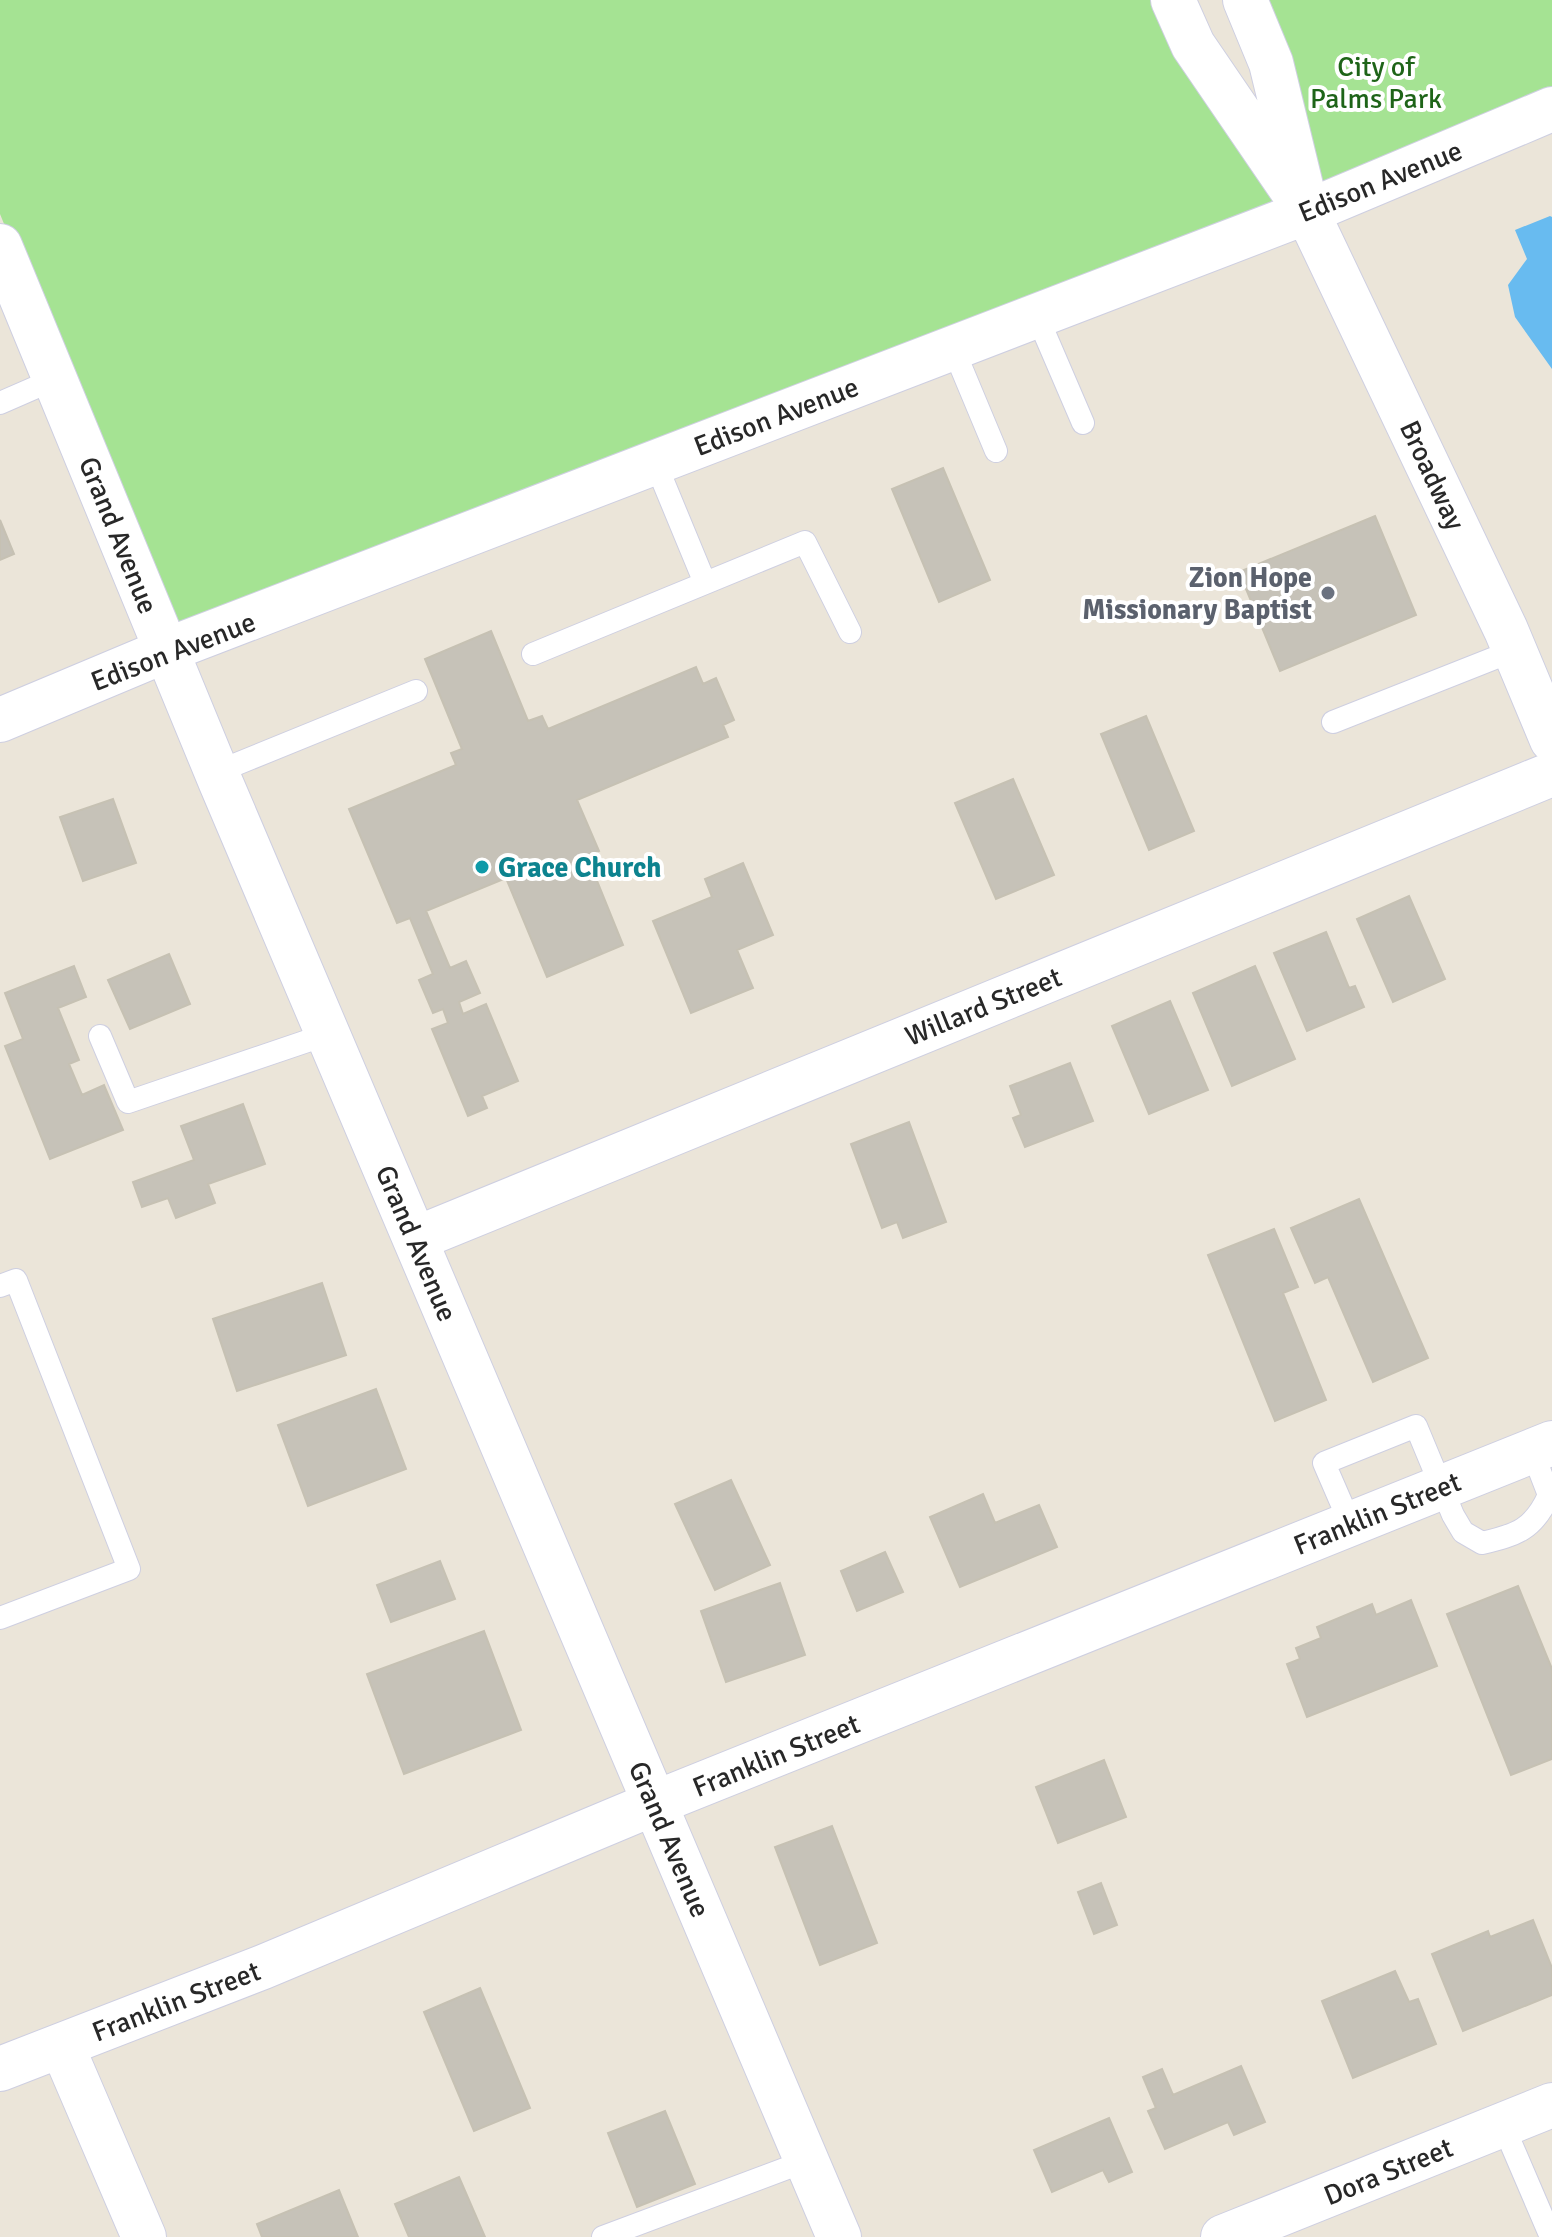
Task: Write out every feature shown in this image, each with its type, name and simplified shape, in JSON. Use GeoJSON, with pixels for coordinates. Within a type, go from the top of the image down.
{"type":"FeatureCollection","features":[{"type":"Feature","properties":{"kind":"street","name":"Broadway"},"geometry":{"type":"LineString","coordinates":[[1173,0],[1193,45],[1307,212],[1515,650],[1552,740]]}},
{"type":"Feature","properties":{"kind":"street","name":"Broadway"},"geometry":{"type":"LineString","coordinates":[[1245,0],[1271,63],[1307,212]]}},
{"type":"Feature","properties":{"kind":"street","name":"Edison Avenue"},"geometry":{"type":"LineString","coordinates":[[0,720],[167,650],[256,619],[1307,212],[1552,109]]}},
{"type":"Feature","properties":{"kind":"street","name":"Grand Avenue"},"geometry":{"type":"LineString","coordinates":[[0,246],[217,772],[839,2237]]}},
{"type":"Feature","properties":{"kind":"street","name":"Willard Street"},"geometry":{"type":"LineString","coordinates":[[415,1239],[1552,774]]}},
{"type":"Feature","properties":{"kind":"street","name":"Franklin Street"},"geometry":{"type":"LineString","coordinates":[[0,2069],[277,1961],[655,1803],[1542,1447]]}},
{"type":"Feature","properties":{"kind":"street"},"geometry":{"type":"LineString","coordinates":[[62,2046],[144,2237]]}},
{"type":"Feature","properties":{"kind":"street","name":"Dora Street"},"geometry":{"type":"LineString","coordinates":[[1223,2237],[1552,2105]]}},
{"type":"Feature","properties":{"kind":"lane"},"geometry":{"type":"LineString","coordinates":[[1037,316],[1083,423]]}},
{"type":"Feature","properties":{"kind":"lane"},"geometry":{"type":"LineString","coordinates":[[953,348],[996,451]]}},
{"type":"Feature","properties":{"kind":"lane"},"geometry":{"type":"LineString","coordinates":[[0,403],[55,379]]}},
{"type":"Feature","properties":{"kind":"lane"},"geometry":{"type":"LineString","coordinates":[[655,462],[705,583]]}},
{"type":"Feature","properties":{"kind":"lane"},"geometry":{"type":"LineString","coordinates":[[533,654],[805,542],[850,632]]}},
{"type":"Feature","properties":{"kind":"lane"},"geometry":{"type":"LineString","coordinates":[[1333,722],[1515,650]]}},
{"type":"Feature","properties":{"kind":"lane"},"geometry":{"type":"LineString","coordinates":[[217,772],[416,691]]}},
{"type":"Feature","properties":{"kind":"lane"},"geometry":{"type":"LineString","coordinates":[[100,1036],[128,1102],[328,1034]]}},
{"type":"Feature","properties":{"kind":"lane"},"geometry":{"type":"LineString","coordinates":[[0,1286],[16,1280],[129,1569],[0,1618]]}},
{"type":"Feature","properties":{"kind":"lane"},"geometry":{"type":"LineString","coordinates":[[1350,1523],[1324,1463],[1416,1426],[1463,1532],[1482,1543],[1510,1536],[1538,1519],[1549,1495],[1542,1447]]}},
{"type":"Feature","properties":{"kind":"lane"},"geometry":{"type":"LineString","coordinates":[[1503,2125],[1551,2237]]}},
{"type":"Feature","properties":{"kind":"lane"},"geometry":{"type":"LineString","coordinates":[[603,2237],[806,2161]]}},
{"type":"Feature","properties":{"kind":"green space"},"geometry":{"type":"Polygon","coordinates":[[[0,0],[1163,0],[1291,209],[172,635],[0,214],[0,0]]]}},
{"type":"Feature","properties":{"kind":"green space","name":"City of Palms Park"},"geometry":{"type":"Polygon","coordinates":[[[1259,0],[1552,0],[1552,99],[1313,197],[1259,0]]]}},
{"type":"Feature","properties":{"kind":"water"},"geometry":{"type":"Polygon","coordinates":[[[1550,216],[1552,369],[1515,317],[1508,285],[1527,259],[1515,230],[1550,216]]]}},
{"type":"Feature","properties":{"kind":"building"},"geometry":{"type":"Polygon","coordinates":[[[943,468],[990,580],[939,602],[892,489],[943,468]]]}},
{"type":"Feature","properties":{"kind":"building","name":"Zion Hope Missionary Baptist"},"geometry":{"type":"Polygon","coordinates":[[[1375,516],[1416,615],[1280,671],[1239,572],[1375,516]]]}},
{"type":"Feature","properties":{"kind":"building"},"geometry":{"type":"Polygon","coordinates":[[[0,520],[14,554],[0,560],[0,520]]]}},
{"type":"Feature","properties":{"kind":"building","name":"Grace Church"},"geometry":{"type":"Polygon","coordinates":[[[491,631],[528,721],[542,716],[548,729],[696,667],[703,684],[716,678],[734,720],[723,725],[728,737],[577,800],[599,851],[587,856],[623,945],[547,977],[506,878],[426,911],[450,968],[466,961],[480,993],[459,1002],[463,1014],[486,1004],[518,1081],[482,1096],[487,1108],[468,1116],[432,1029],[448,1023],[443,1009],[433,1013],[419,980],[433,974],[410,918],[397,923],[349,809],[456,765],[451,753],[462,749],[425,659],[491,631]]]}},
{"type":"Feature","properties":{"kind":"building"},"geometry":{"type":"Polygon","coordinates":[[[1146,716],[1194,831],[1149,850],[1101,734],[1146,716]]]}},
{"type":"Feature","properties":{"kind":"building"},"geometry":{"type":"Polygon","coordinates":[[[1013,779],[1054,875],[996,899],[955,803],[1013,779]]]}},
{"type":"Feature","properties":{"kind":"building"},"geometry":{"type":"Polygon","coordinates":[[[113,799],[136,863],[83,881],[60,817],[113,799]]]}},
{"type":"Feature","properties":{"kind":"building"},"geometry":{"type":"Polygon","coordinates":[[[743,863],[773,935],[737,950],[753,988],[691,1013],[653,921],[712,897],[705,879],[743,863]]]}},
{"type":"Feature","properties":{"kind":"building"},"geometry":{"type":"Polygon","coordinates":[[[1409,896],[1445,979],[1393,1002],[1357,919],[1409,896]]]}},
{"type":"Feature","properties":{"kind":"building"},"geometry":{"type":"Polygon","coordinates":[[[1326,932],[1349,988],[1355,986],[1364,1007],[1307,1031],[1274,953],[1326,932]]]}},
{"type":"Feature","properties":{"kind":"building"},"geometry":{"type":"Polygon","coordinates":[[[169,954],[190,1004],[130,1029],[108,980],[169,954]]]}},
{"type":"Feature","properties":{"kind":"building"},"geometry":{"type":"Polygon","coordinates":[[[74,966],[86,997],[58,1008],[79,1060],[69,1064],[82,1095],[104,1085],[123,1130],[50,1159],[5,1046],[23,1039],[5,993],[74,966]]]}},
{"type":"Feature","properties":{"kind":"building"},"geometry":{"type":"Polygon","coordinates":[[[1255,966],[1295,1059],[1232,1086],[1193,993],[1255,966]]]}},
{"type":"Feature","properties":{"kind":"building"},"geometry":{"type":"Polygon","coordinates":[[[1170,1001],[1208,1090],[1149,1114],[1112,1026],[1170,1001]]]}},
{"type":"Feature","properties":{"kind":"building"},"geometry":{"type":"Polygon","coordinates":[[[1070,1063],[1093,1121],[1025,1147],[1013,1118],[1021,1115],[1010,1086],[1070,1063]]]}},
{"type":"Feature","properties":{"kind":"building"},"geometry":{"type":"Polygon","coordinates":[[[243,1104],[265,1164],[208,1184],[215,1203],[176,1218],[168,1198],[142,1207],[133,1182],[194,1160],[181,1126],[243,1104]]]}},
{"type":"Feature","properties":{"kind":"building"},"geometry":{"type":"Polygon","coordinates":[[[909,1122],[946,1222],[903,1238],[897,1222],[882,1228],[851,1144],[909,1122]]]}},
{"type":"Feature","properties":{"kind":"building"},"geometry":{"type":"Polygon","coordinates":[[[1359,1199],[1428,1358],[1373,1382],[1328,1277],[1315,1283],[1291,1228],[1359,1199]]]}},
{"type":"Feature","properties":{"kind":"building"},"geometry":{"type":"Polygon","coordinates":[[[1274,1229],[1298,1287],[1283,1293],[1326,1400],[1275,1421],[1208,1255],[1274,1229]]]}},
{"type":"Feature","properties":{"kind":"building"},"geometry":{"type":"Polygon","coordinates":[[[322,1283],[346,1355],[237,1391],[213,1319],[322,1283]]]}},
{"type":"Feature","properties":{"kind":"building"},"geometry":{"type":"Polygon","coordinates":[[[376,1389],[406,1469],[308,1506],[278,1425],[376,1389]]]}},
{"type":"Feature","properties":{"kind":"building"},"geometry":{"type":"Polygon","coordinates":[[[731,1480],[770,1565],[715,1590],[675,1504],[731,1480]]]}},
{"type":"Feature","properties":{"kind":"building"},"geometry":{"type":"Polygon","coordinates":[[[983,1494],[995,1523],[1039,1505],[1057,1547],[960,1587],[930,1517],[983,1494]]]}},
{"type":"Feature","properties":{"kind":"building"},"geometry":{"type":"Polygon","coordinates":[[[885,1552],[903,1592],[857,1611],[841,1571],[885,1552]]]}},
{"type":"Feature","properties":{"kind":"building"},"geometry":{"type":"Polygon","coordinates":[[[440,1561],[455,1599],[391,1622],[377,1585],[440,1561]]]}},
{"type":"Feature","properties":{"kind":"building"},"geometry":{"type":"Polygon","coordinates":[[[780,1583],[805,1655],[726,1682],[701,1611],[780,1583]]]}},
{"type":"Feature","properties":{"kind":"building"},"geometry":{"type":"Polygon","coordinates":[[[1518,1586],[1552,1669],[1552,1759],[1511,1775],[1447,1614],[1518,1586]]]}},
{"type":"Feature","properties":{"kind":"building"},"geometry":{"type":"Polygon","coordinates":[[[1411,1600],[1437,1666],[1307,1717],[1287,1664],[1300,1659],[1296,1648],[1321,1638],[1317,1627],[1372,1604],[1376,1615],[1411,1600]]]}},
{"type":"Feature","properties":{"kind":"building"},"geometry":{"type":"Polygon","coordinates":[[[484,1631],[521,1730],[404,1774],[367,1674],[484,1631]]]}},
{"type":"Feature","properties":{"kind":"building"},"geometry":{"type":"Polygon","coordinates":[[[1104,1760],[1126,1817],[1058,1843],[1036,1787],[1104,1760]]]}},
{"type":"Feature","properties":{"kind":"building"},"geometry":{"type":"Polygon","coordinates":[[[832,1826],[877,1943],[820,1965],[775,1847],[832,1826]]]}},
{"type":"Feature","properties":{"kind":"building"},"geometry":{"type":"Polygon","coordinates":[[[1101,1883],[1117,1925],[1094,1934],[1078,1892],[1101,1883]]]}},
{"type":"Feature","properties":{"kind":"building"},"geometry":{"type":"Polygon","coordinates":[[[1533,1920],[1552,1968],[1552,1995],[1463,2031],[1432,1954],[1488,1931],[1490,1937],[1533,1920]]]}},
{"type":"Feature","properties":{"kind":"building"},"geometry":{"type":"Polygon","coordinates":[[[1395,1971],[1409,2002],[1418,1999],[1436,2044],[1353,2078],[1322,2001],[1395,1971]]]}},
{"type":"Feature","properties":{"kind":"building"},"geometry":{"type":"Polygon","coordinates":[[[480,1988],[530,2108],[474,2131],[424,2012],[480,1988]]]}},
{"type":"Feature","properties":{"kind":"building"},"geometry":{"type":"Polygon","coordinates":[[[1241,2066],[1265,2122],[1234,2135],[1228,2122],[1165,2149],[1148,2111],[1156,2108],[1143,2077],[1162,2069],[1173,2095],[1241,2066]]]}},
{"type":"Feature","properties":{"kind":"building"},"geometry":{"type":"Polygon","coordinates":[[[665,2111],[695,2184],[637,2207],[608,2133],[665,2111]]]}},
{"type":"Feature","properties":{"kind":"building"},"geometry":{"type":"Polygon","coordinates":[[[1109,2118],[1132,2172],[1109,2182],[1103,2170],[1052,2192],[1034,2150],[1109,2118]]]}},
{"type":"Feature","properties":{"kind":"building"},"geometry":{"type":"Polygon","coordinates":[[[459,2177],[485,2237],[409,2237],[395,2204],[459,2177]]]}},
{"type":"Feature","properties":{"kind":"building"},"geometry":{"type":"Polygon","coordinates":[[[339,2190],[358,2237],[262,2237],[257,2224],[339,2190]]]}},
{"type":"Feature","properties":{"kind":"place","name":"Zion Hope Missionary Baptist"},"geometry":{"type":"Point","coordinates":[1328,593]}},
{"type":"Feature","properties":{"kind":"place","name":"Grace Church"},"geometry":{"type":"Point","coordinates":[482,867]}}]}
